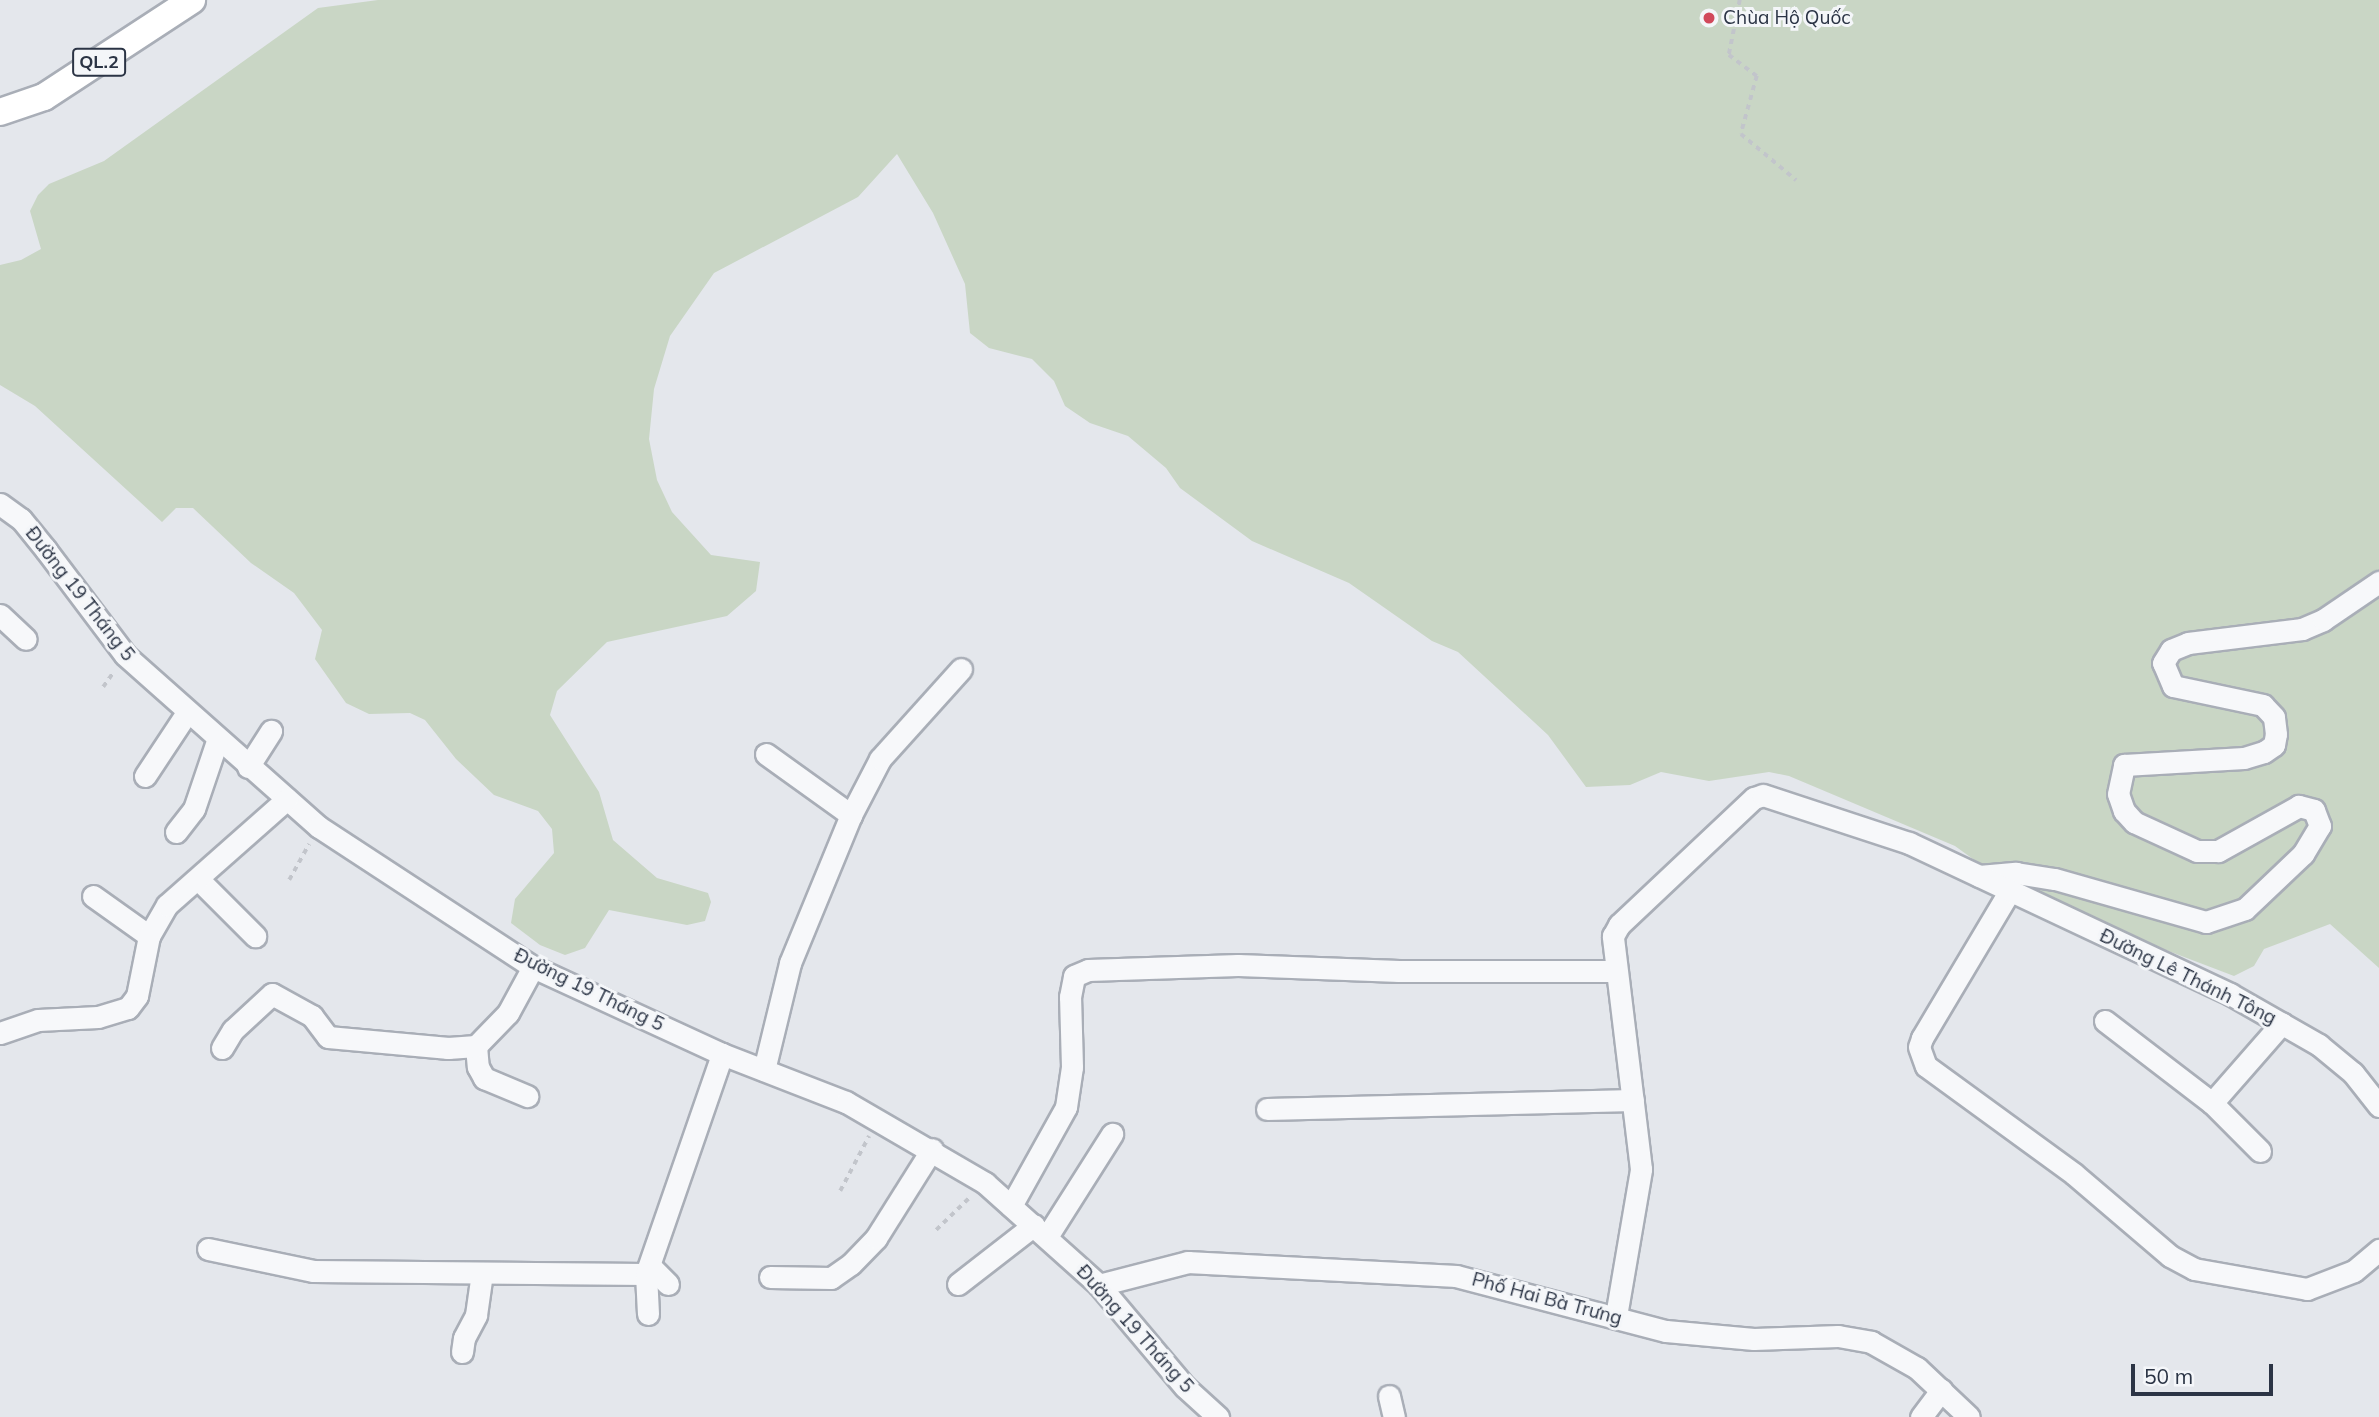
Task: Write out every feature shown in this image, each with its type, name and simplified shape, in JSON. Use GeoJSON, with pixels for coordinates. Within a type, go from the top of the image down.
{"type":"FeatureCollection","features":[{"type":"Feature","properties":{"kind":"main road","name":"QL.2"},"geometry":{"type":"LineString","coordinates":[[0,112],[44,97],[192,0]]}},
{"type":"Feature","properties":{"kind":"street","name":"Đường 19 Tháng 5"},"geometry":{"type":"LineString","coordinates":[[0,504],[21,519],[125,655],[186,714],[318,827],[533,967],[722,1054],[878,1119],[985,1183],[1041,1230],[1099,1285],[1185,1387],[1218,1417]]}},
{"type":"Feature","properties":{"kind":"street"},"geometry":{"type":"LineString","coordinates":[[1977,876],[2016,873],[2055,878],[2206,922],[2245,909],[2304,855],[2320,826],[2314,810],[2299,806],[2218,851],[2197,851],[2134,822],[2124,811],[2118,794],[2124,765],[2244,758],[2264,752],[2274,745],[2274,717],[2263,705],[2173,686],[2163,663],[2171,650],[2188,643],[2302,629],[2323,620],[2379,582]]}},
{"type":"Feature","properties":{"kind":"street"},"geometry":{"type":"LineString","coordinates":[[0,615],[26,639]]}},
{"type":"Feature","properties":{"kind":"street"},"geometry":{"type":"LineString","coordinates":[[764,1070],[790,963],[851,815],[880,759],[961,668]]}},
{"type":"Feature","properties":{"kind":"street"},"geometry":{"type":"LineString","coordinates":[[145,776],[186,714]]}},
{"type":"Feature","properties":{"kind":"street"},"geometry":{"type":"LineString","coordinates":[[248,766],[271,732]]}},
{"type":"Feature","properties":{"kind":"street"},"geometry":{"type":"LineString","coordinates":[[176,832],[194,809],[217,741]]}},
{"type":"Feature","properties":{"kind":"street"},"geometry":{"type":"LineString","coordinates":[[766,754],[851,815]]}},
{"type":"Feature","properties":{"kind":"street","name":"Đường Lê Thánh Tông"},"geometry":{"type":"LineString","coordinates":[[1615,971],[1613,936],[1619,925],[1754,798],[1763,795],[1902,840],[2230,994],[2338,1059],[2376,1096]]}},
{"type":"Feature","properties":{"kind":"street"},"geometry":{"type":"LineString","coordinates":[[0,1033],[37,1020],[98,1017],[128,1008],[137,996],[149,936],[167,905],[287,799]]}},
{"type":"Feature","properties":{"kind":"street"},"geometry":{"type":"LineString","coordinates":[[198,879],[255,936]]}},
{"type":"Feature","properties":{"kind":"street"},"geometry":{"type":"LineString","coordinates":[[2009,892],[1922,1038],[1919,1047],[1926,1066],[2074,1174],[2170,1256],[2194,1269],[2307,1289],[2354,1271],[2379,1250]]}},
{"type":"Feature","properties":{"kind":"street"},"geometry":{"type":"LineString","coordinates":[[93,896],[149,936]]}},
{"type":"Feature","properties":{"kind":"street"},"geometry":{"type":"LineString","coordinates":[[1011,1206],[1066,1107],[1072,1067],[1070,998],[1074,976],[1087,970],[1238,965],[1399,971],[1615,971],[1641,1169],[1616,1316]]}},
{"type":"Feature","properties":{"kind":"street"},"geometry":{"type":"LineString","coordinates":[[222,1048],[233,1030],[272,994],[312,1016],[328,1037],[448,1048],[476,1046],[508,1013],[533,967]]}},
{"type":"Feature","properties":{"kind":"street"},"geometry":{"type":"LineString","coordinates":[[2105,1021],[2212,1103],[2260,1151]]}},
{"type":"Feature","properties":{"kind":"street"},"geometry":{"type":"LineString","coordinates":[[2212,1103],[2282,1023]]}},
{"type":"Feature","properties":{"kind":"street"},"geometry":{"type":"LineString","coordinates":[[476,1046],[478,1067],[485,1078],[527,1096]]}},
{"type":"Feature","properties":{"kind":"street"},"geometry":{"type":"LineString","coordinates":[[648,1314],[649,1270],[722,1054]]}},
{"type":"Feature","properties":{"kind":"street"},"geometry":{"type":"LineString","coordinates":[[1267,1110],[1633,1100]]}},
{"type":"Feature","properties":{"kind":"street"},"geometry":{"type":"LineString","coordinates":[[958,1284],[1041,1230],[1112,1133]]}},
{"type":"Feature","properties":{"kind":"street"},"geometry":{"type":"LineString","coordinates":[[770,1277],[831,1278],[851,1264],[876,1238],[932,1149]]}},
{"type":"Feature","properties":{"kind":"street"},"geometry":{"type":"LineString","coordinates":[[208,1249],[313,1271],[482,1273],[649,1270],[667,1284]]}},
{"type":"Feature","properties":{"kind":"street","name":"Phố Hai Bà Trưng"},"geometry":{"type":"LineString","coordinates":[[1099,1285],[1188,1262],[1433,1273],[1616,1316],[1666,1331],[1727,1338],[1838,1336],[1871,1342],[1904,1359],[1969,1417]]}},
{"type":"Feature","properties":{"kind":"street"},"geometry":{"type":"LineString","coordinates":[[462,1352],[464,1338],[476,1315],[482,1273]]}},
{"type":"Feature","properties":{"kind":"street"},"geometry":{"type":"LineString","coordinates":[[1921,1417],[1941,1390]]}},
{"type":"Feature","properties":{"kind":"path"},"geometry":{"type":"LineString","coordinates":[[1740,0],[1730,55],[1757,76],[1741,134],[1796,180]]}},
{"type":"Feature","properties":{"kind":"path"},"geometry":{"type":"LineString","coordinates":[[289,880],[318,827]]}},
{"type":"Feature","properties":{"kind":"path"},"geometry":{"type":"LineString","coordinates":[[840,1191],[878,1119]]}},
{"type":"Feature","properties":{"kind":"path"},"geometry":{"type":"LineString","coordinates":[[936,1230],[985,1183]]}},
{"type":"Feature","properties":{"kind":"green space"},"geometry":{"type":"Polygon","coordinates":[[[378,0],[2379,0],[2379,968],[2330,924],[2264,949],[2254,966],[2234,976],[2024,896],[1955,846],[1789,776],[1769,772],[1709,781],[1661,772],[1630,785],[1586,787],[1548,735],[1458,652],[1432,641],[1349,583],[1252,541],[1180,488],[1166,468],[1128,436],[1090,423],[1065,406],[1054,381],[1032,359],[989,348],[970,333],[965,284],[933,213],[897,154],[858,197],[714,273],[670,336],[654,389],[649,439],[657,480],[672,512],[711,555],[760,562],[756,591],[727,616],[607,642],[557,691],[550,715],[599,792],[613,840],[657,878],[708,893],[711,902],[705,921],[687,925],[609,910],[585,948],[565,955],[540,945],[511,923],[515,899],[554,853],[552,829],[538,811],[494,795],[456,759],[425,720],[410,713],[369,714],[346,703],[315,659],[322,630],[294,593],[251,563],[193,508],[176,508],[162,522],[35,406],[0,385],[0,265],[21,260],[41,249],[30,211],[38,195],[49,184],[104,161],[318,8],[378,0]]]}},
{"type":"Feature","properties":{"kind":"place","name":"Chùa Hộ Quốc"},"geometry":{"type":"Point","coordinates":[1709,18]}}]}
